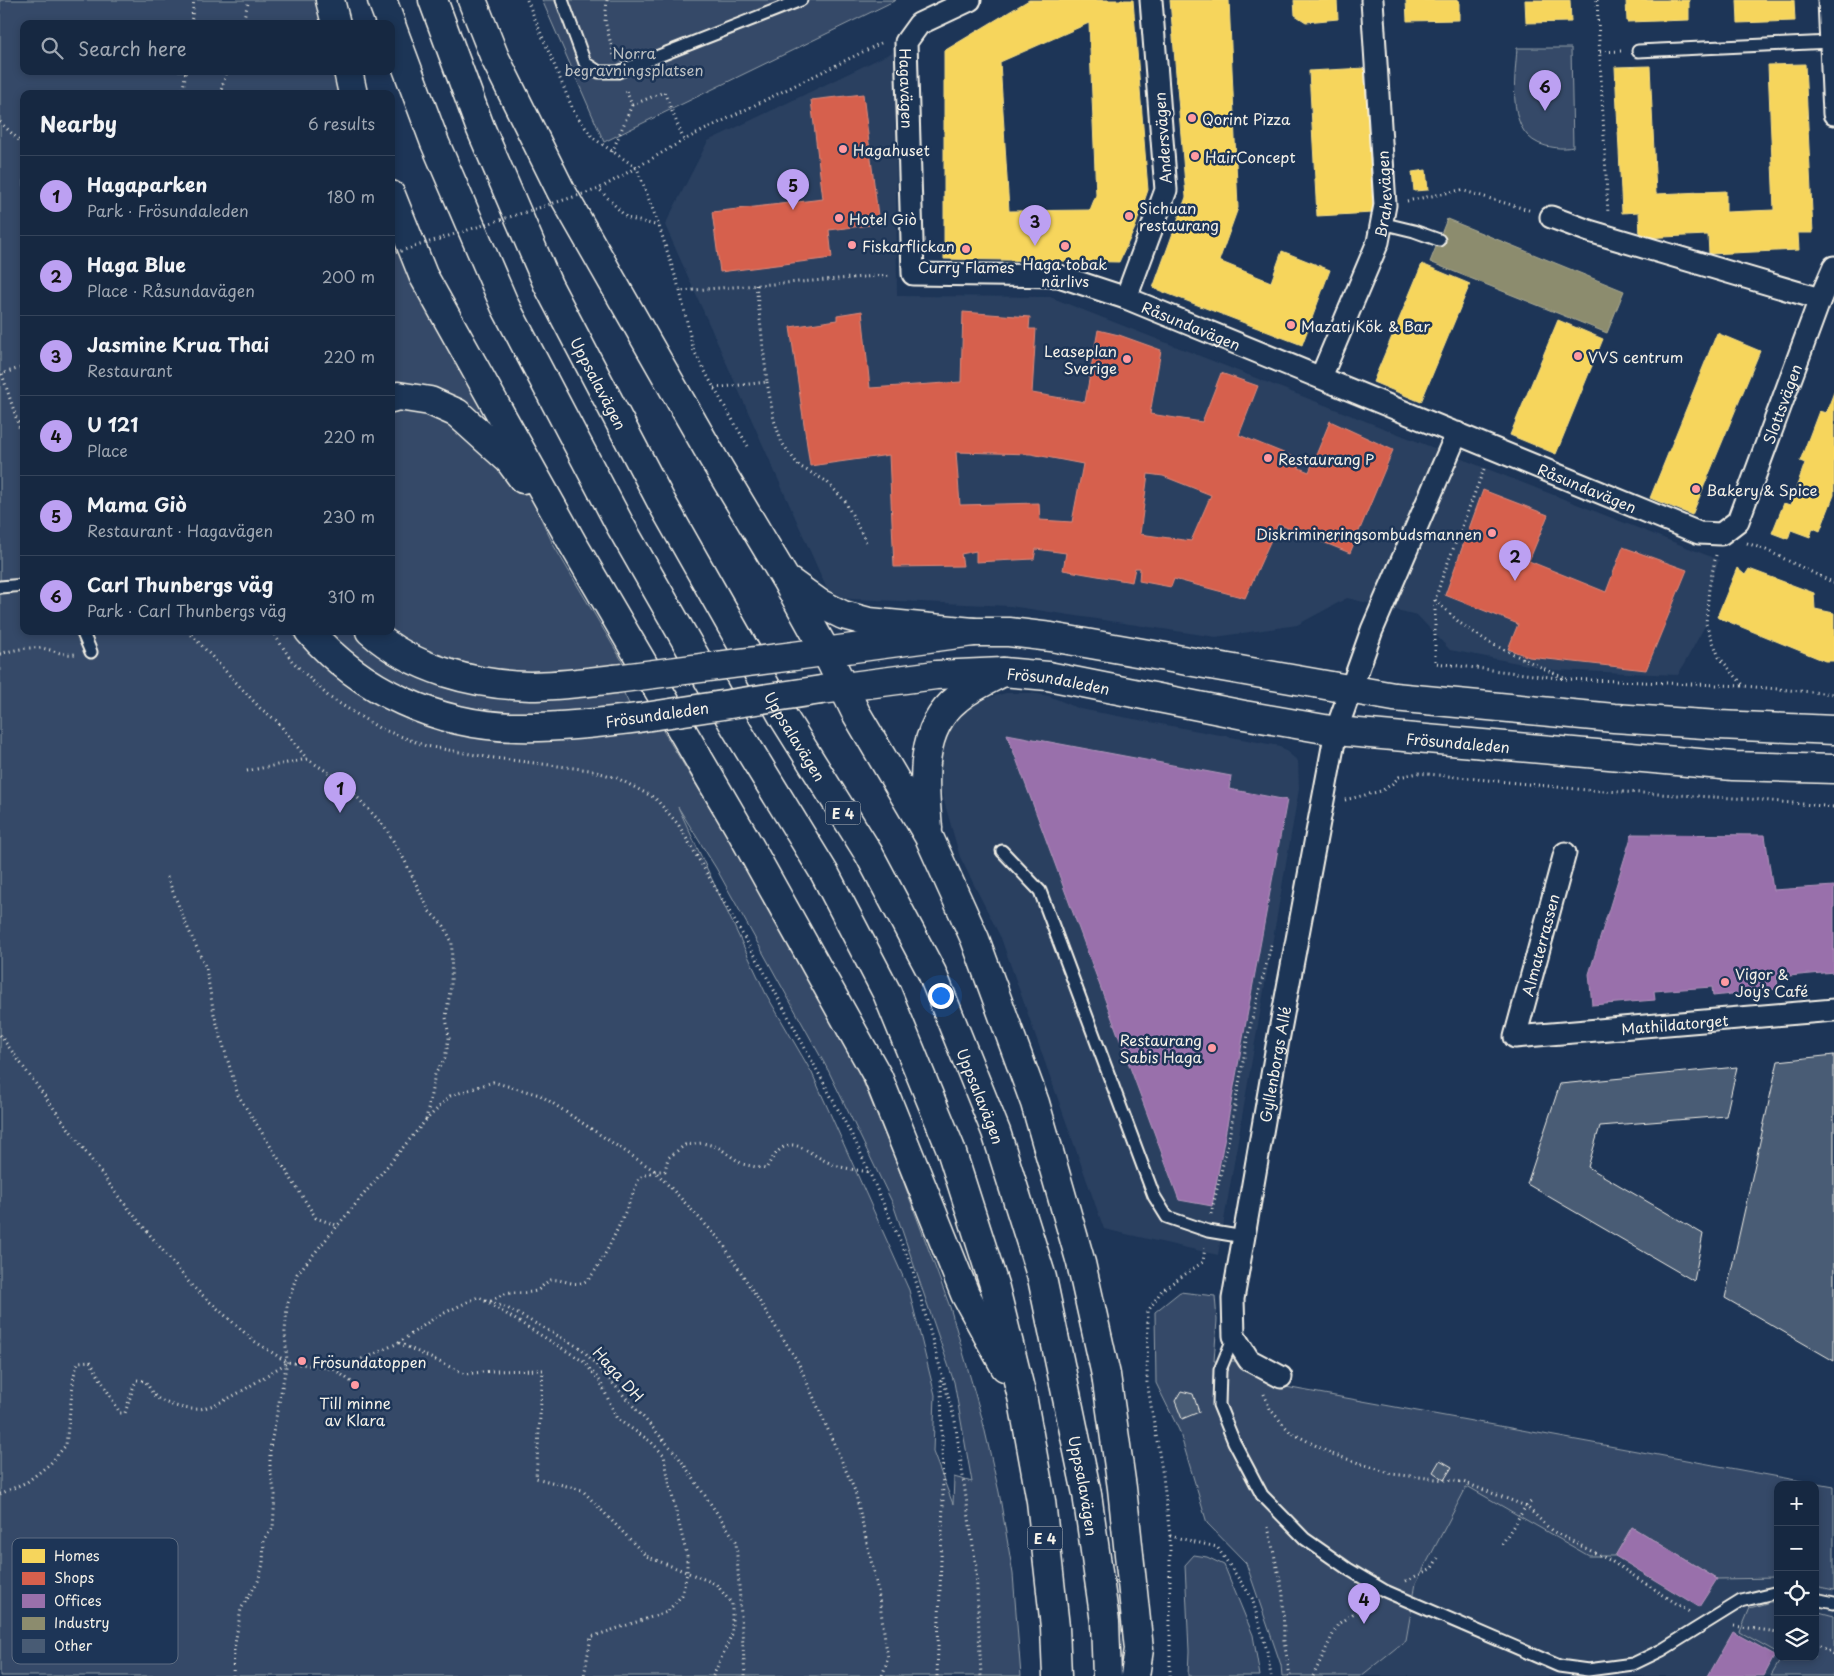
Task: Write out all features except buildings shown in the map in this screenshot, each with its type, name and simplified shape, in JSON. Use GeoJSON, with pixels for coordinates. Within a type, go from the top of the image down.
{"type":"FeatureCollection","features":[{"type":"Feature","properties":{"kind":"main road"},"geometry":{"type":"LineString","coordinates":[[330,0],[335,20]]}},
{"type":"Feature","properties":{"kind":"main road","name":"E 4"},"geometry":{"type":"LineString","coordinates":[[382,0],[389,20]]}},
{"type":"Feature","properties":{"kind":"main road","name":"Uppsalavägen"},"geometry":{"type":"LineString","coordinates":[[433,0],[480,127],[548,285],[667,511],[782,715],[869,854],[932,973],[996,1132],[1042,1278],[1087,1494],[1105,1622],[1107,1676]]}},
{"type":"Feature","properties":{"kind":"main road"},"geometry":{"type":"LineString","coordinates":[[472,0],[494,58],[561,191],[826,652],[832,689],[929,836],[975,939],[1036,1103],[1081,1263],[1106,1375],[1122,1488],[1139,1649],[1135,1676]]}},
{"type":"Feature","properties":{"kind":"main road","name":"E 4"},"geometry":{"type":"LineString","coordinates":[[395,36],[435,143],[510,314],[620,525],[737,730],[825,874],[887,993],[950,1147],[995,1288],[1023,1401],[1041,1501],[1055,1626],[1057,1676]]}},
{"type":"Feature","properties":{"kind":"main road"},"geometry":{"type":"LineString","coordinates":[[349,75],[352,90]]}},
{"type":"Feature","properties":{"kind":"main road"},"geometry":{"type":"LineString","coordinates":[[395,205],[423,275],[573,544],[747,842],[878,1077],[965,1294],[1023,1401]]}},
{"type":"Feature","properties":{"kind":"main road"},"geometry":{"type":"LineString","coordinates":[[395,397],[430,400],[457,413],[509,460],[573,544]]}},
{"type":"Feature","properties":{"kind":"main road"},"geometry":{"type":"LineString","coordinates":[[786,580],[820,603],[843,614],[869,622],[973,632],[1009,632],[1051,636],[1350,691],[1441,703],[1614,718],[1834,730]]}},
{"type":"Feature","properties":{"kind":"main road"},"geometry":{"type":"LineString","coordinates":[[374,635],[381,641],[424,665],[460,677],[486,682],[531,686],[614,680],[973,632]]}},
{"type":"Feature","properties":{"kind":"main road","name":"Frösundaleden"},"geometry":{"type":"LineString","coordinates":[[313,635],[340,662],[379,690],[419,709],[461,722],[516,727],[575,725],[638,718],[936,675],[1003,672],[1048,676],[1244,715],[1336,731],[1723,765],[1834,769]]}},
{"type":"Feature","properties":{"kind":"main road"},"geometry":{"type":"LineString","coordinates":[[929,836],[924,786],[926,757],[930,738],[942,715],[957,699],[1003,672]]}},
{"type":"Feature","properties":{"kind":"street","name":"Hagavägen"},"geometry":{"type":"LineString","coordinates":[[913,274],[906,42],[919,24],[970,0]]}},
{"type":"Feature","properties":{"kind":"street","name":"Andersvägen"},"geometry":{"type":"LineString","coordinates":[[1126,298],[1166,190],[1151,0]]}},
{"type":"Feature","properties":{"kind":"street","name":"Brahevägen"},"geometry":{"type":"LineString","coordinates":[[1322,377],[1378,242],[1383,214],[1372,0]]}},
{"type":"Feature","properties":{"kind":"street"},"geometry":{"type":"LineString","coordinates":[[1829,0],[1834,114]]}},
{"type":"Feature","properties":{"kind":"street"},"geometry":{"type":"LineString","coordinates":[[1551,217],[1609,237],[1820,299]]}},
{"type":"Feature","properties":{"kind":"street","name":"Slottsvägen"},"geometry":{"type":"LineString","coordinates":[[1721,534],[1738,521],[1834,266]]}},
{"type":"Feature","properties":{"kind":"street","name":"Råsundavägen"},"geometry":{"type":"LineString","coordinates":[[913,274],[1059,276],[1126,298],[1699,533],[1721,534]]}},
{"type":"Feature","properties":{"kind":"street"},"geometry":{"type":"LineString","coordinates":[[1336,731],[1372,630],[1457,434]]}},
{"type":"Feature","properties":{"kind":"street","name":"Gyllenborgs Allé"},"geometry":{"type":"LineString","coordinates":[[1234,1336],[1233,1299],[1277,1046],[1336,731]]}},
{"type":"Feature","properties":{"kind":"street","name":"Almaterrassen"},"geometry":{"type":"LineString","coordinates":[[1515,1037],[1565,853]]}},
{"type":"Feature","properties":{"kind":"street","name":"Mathildatorget"},"geometry":{"type":"LineString","coordinates":[[1515,1037],[1834,1010]]}},
{"type":"Feature","properties":{"kind":"street"},"geometry":{"type":"LineString","coordinates":[[1234,1336],[1250,1360],[1281,1377]]}},
{"type":"Feature","properties":{"kind":"lane"},"geometry":{"type":"LineString","coordinates":[[562,0],[585,62],[599,72],[618,72],[801,0]]}},
{"type":"Feature","properties":{"kind":"lane"},"geometry":{"type":"LineString","coordinates":[[1638,50],[1831,42]]}},
{"type":"Feature","properties":{"kind":"lane"},"geometry":{"type":"LineString","coordinates":[[1383,214],[1414,231],[1439,240]]}},
{"type":"Feature","properties":{"kind":"lane"},"geometry":{"type":"LineString","coordinates":[[0,587],[20,584]]}},
{"type":"Feature","properties":{"kind":"lane"},"geometry":{"type":"LineString","coordinates":[[84,635],[91,652]]}},
{"type":"Feature","properties":{"kind":"lane"},"geometry":{"type":"LineString","coordinates":[[1002,850],[1040,892],[1154,1196],[1167,1218],[1208,1231],[1244,1237]]}},
{"type":"Feature","properties":{"kind":"lane"},"geometry":{"type":"LineString","coordinates":[[1234,1336],[1220,1370],[1219,1405],[1234,1442],[1262,1495],[1305,1539],[1348,1569],[1385,1591],[1559,1666],[1588,1670],[1633,1664],[1662,1650],[1741,1601],[1774,1593]]}},
{"type":"Feature","properties":{"kind":"lane"},"geometry":{"type":"LineString","coordinates":[[1819,1599],[1834,1603]]}},
{"type":"Feature","properties":{"kind":"path"},"geometry":{"type":"LineString","coordinates":[[192,20],[194,0]]}},
{"type":"Feature","properties":{"kind":"path"},"geometry":{"type":"LineString","coordinates":[[243,20],[249,0]]}},
{"type":"Feature","properties":{"kind":"path"},"geometry":{"type":"LineString","coordinates":[[526,0],[574,112],[593,138],[637,168],[659,226],[680,291],[694,349],[749,448]]}},
{"type":"Feature","properties":{"kind":"path"},"geometry":{"type":"LineString","coordinates":[[606,0],[605,21],[618,72],[632,105]]}},
{"type":"Feature","properties":{"kind":"path"},"geometry":{"type":"LineString","coordinates":[[1597,0],[1609,237]]}},
{"type":"Feature","properties":{"kind":"path"},"geometry":{"type":"LineString","coordinates":[[395,253],[599,189],[684,140],[884,42]]}},
{"type":"Feature","properties":{"kind":"path"},"geometry":{"type":"LineString","coordinates":[[183,90],[185,75]]}},
{"type":"Feature","properties":{"kind":"path"},"geometry":{"type":"LineString","coordinates":[[221,90],[226,75]]}},
{"type":"Feature","properties":{"kind":"path"},"geometry":{"type":"LineString","coordinates":[[612,152],[632,105],[664,92],[684,140]]}},
{"type":"Feature","properties":{"kind":"path"},"geometry":{"type":"LineString","coordinates":[[0,122],[20,141]]}},
{"type":"Feature","properties":{"kind":"path"},"geometry":{"type":"LineString","coordinates":[[599,189],[627,218],[659,226]]}},
{"type":"Feature","properties":{"kind":"path"},"geometry":{"type":"LineString","coordinates":[[1383,214],[1461,190],[1551,217]]}},
{"type":"Feature","properties":{"kind":"path"},"geometry":{"type":"LineString","coordinates":[[680,291],[913,274]]}},
{"type":"Feature","properties":{"kind":"path"},"geometry":{"type":"LineString","coordinates":[[756,284],[767,382],[774,420],[782,442],[799,466],[826,481],[845,502],[866,542]]}},
{"type":"Feature","properties":{"kind":"path"},"geometry":{"type":"LineString","coordinates":[[20,368],[1,374],[20,430]]}},
{"type":"Feature","properties":{"kind":"path"},"geometry":{"type":"LineString","coordinates":[[714,388],[767,382]]}},
{"type":"Feature","properties":{"kind":"path"},"geometry":{"type":"LineString","coordinates":[[1492,447],[1442,578],[1436,600],[1435,663],[1566,679],[1744,686],[1834,694]]}},
{"type":"Feature","properties":{"kind":"path"},"geometry":{"type":"LineString","coordinates":[[1744,686],[1719,657],[1706,624],[1709,588],[1721,534],[1766,550],[1834,583]]}},
{"type":"Feature","properties":{"kind":"path"},"geometry":{"type":"LineString","coordinates":[[1436,600],[1460,623],[1490,643],[1566,679]]}},
{"type":"Feature","properties":{"kind":"path"},"geometry":{"type":"LineString","coordinates":[[192,635],[260,708],[277,721],[308,759],[342,781],[385,827],[405,861],[429,911],[444,926],[452,942],[451,985],[446,1017],[449,1038],[445,1058],[435,1074],[426,1120]]}},
{"type":"Feature","properties":{"kind":"path"},"geometry":{"type":"LineString","coordinates":[[275,635],[292,662],[329,698],[379,728],[426,746],[488,758],[590,770],[617,778],[655,798],[678,824],[760,964],[856,1142],[912,1268],[955,1422],[976,1567],[981,1676]]}},
{"type":"Feature","properties":{"kind":"path"},"geometry":{"type":"LineString","coordinates":[[0,654],[23,648],[41,648],[66,655],[91,652]]}},
{"type":"Feature","properties":{"kind":"path"},"geometry":{"type":"LineString","coordinates":[[247,772],[308,759]]}},
{"type":"Feature","properties":{"kind":"path"},"geometry":{"type":"LineString","coordinates":[[1372,794],[1392,784],[1399,777],[1418,773],[1587,790],[1750,799],[1834,807]]}},
{"type":"Feature","properties":{"kind":"path"},"geometry":{"type":"LineString","coordinates":[[167,877],[206,968],[214,1014],[238,1095],[316,1218],[339,1226]]}},
{"type":"Feature","properties":{"kind":"path"},"geometry":{"type":"LineString","coordinates":[[0,1035],[118,1196],[192,1286],[254,1342],[287,1362],[334,1369],[353,1383]]}},
{"type":"Feature","properties":{"kind":"path"},"geometry":{"type":"LineString","coordinates":[[233,1676],[234,1650],[241,1609],[258,1581],[263,1564],[264,1538],[273,1528],[275,1495],[270,1470],[270,1448],[287,1362],[285,1332],[287,1306],[297,1274],[426,1120],[450,1096],[493,1082],[540,1095],[655,1171],[721,1241],[798,1362],[855,1491],[878,1591],[888,1659],[882,1676]]}},
{"type":"Feature","properties":{"kind":"path"},"geometry":{"type":"LineString","coordinates":[[490,1302],[504,1294],[522,1294],[538,1290],[550,1280],[575,1283],[585,1282],[593,1273],[612,1240],[639,1178],[655,1171],[665,1172],[668,1158],[685,1145],[704,1142],[718,1147],[742,1164],[766,1169],[774,1154],[784,1146],[795,1146],[804,1148],[834,1165],[869,1172]]}},
{"type":"Feature","properties":{"kind":"path"},"geometry":{"type":"LineString","coordinates":[[1170,1676],[1170,1536],[1163,1476],[1147,1382],[1148,1311],[1162,1290],[1203,1262],[1208,1231]]}},
{"type":"Feature","properties":{"kind":"path"},"geometry":{"type":"LineString","coordinates":[[334,1369],[370,1356],[398,1343],[436,1317],[478,1297],[516,1318],[583,1361],[600,1381],[616,1418],[650,1441],[664,1455],[687,1556],[687,1573],[682,1595],[667,1612],[591,1637],[584,1676]]}},
{"type":"Feature","properties":{"kind":"path","name":"Haga DH"},"geometry":{"type":"LineString","coordinates":[[478,1297],[507,1308],[582,1349],[678,1456],[736,1541],[745,1676]]}},
{"type":"Feature","properties":{"kind":"path"},"geometry":{"type":"LineString","coordinates":[[398,1343],[465,1374],[492,1371],[543,1370],[536,1478],[582,1490],[646,1556],[716,1584],[732,1604],[732,1634],[714,1676]]}},
{"type":"Feature","properties":{"kind":"path"},"geometry":{"type":"LineString","coordinates":[[1250,1360],[1270,1409],[1290,1432],[1332,1454],[1392,1474],[1463,1482],[1526,1506],[1552,1531],[1611,1561],[1706,1622],[1774,1631]]}},
{"type":"Feature","properties":{"kind":"path"},"geometry":{"type":"LineString","coordinates":[[0,1494],[27,1482],[50,1464],[66,1445],[74,1375],[78,1362],[90,1361],[120,1413],[125,1413],[137,1380],[145,1381],[154,1395],[165,1403],[202,1409],[228,1399],[287,1362]]}},
{"type":"Feature","properties":{"kind":"path"},"geometry":{"type":"LineString","coordinates":[[937,1676],[944,1503],[941,1373]]}},
{"type":"Feature","properties":{"kind":"path"},"geometry":{"type":"LineString","coordinates":[[1262,1495],[1283,1594],[1284,1641],[1290,1676]]}},
{"type":"Feature","properties":{"kind":"path"},"geometry":{"type":"LineString","coordinates":[[1502,1544],[1526,1506],[1532,1501]]}},
{"type":"Feature","properties":{"kind":"path"},"geometry":{"type":"LineString","coordinates":[[1170,1536],[1217,1547],[1252,1598],[1267,1651],[1271,1676]]}},
{"type":"Feature","properties":{"kind":"path"},"geometry":{"type":"LineString","coordinates":[[1313,1676],[1338,1624],[1385,1591],[1432,1568],[1438,1558]]}},
{"type":"Feature","properties":{"kind":"path"},"geometry":{"type":"LineString","coordinates":[[1819,1646],[1834,1654]]}},
{"type":"Feature","properties":{"kind":"shaded area"},"geometry":{"type":"Polygon","coordinates":[[[895,51],[897,296],[1050,297],[1719,560],[1709,588],[1706,624],[1678,675],[1554,670],[1450,650],[1417,615],[1347,598],[1297,625],[1216,637],[1010,606],[831,598],[665,225],[708,141],[895,51]]]}},
{"type":"Feature","properties":{"kind":"shaded area"},"geometry":{"type":"Polygon","coordinates":[[[1006,693],[1031,693],[1049,696],[1080,709],[1280,746],[1298,761],[1299,789],[1218,1255],[1104,1229],[1001,938],[960,857],[939,778],[939,762],[946,735],[956,720],[969,707],[988,698],[1006,693]]]}},
{"type":"Feature","properties":{"kind":"shaded area"},"geometry":{"type":"Polygon","coordinates":[[[1467,1485],[1589,1556],[1632,1527],[1774,1577],[1774,1602],[1770,1602],[1740,1632],[1774,1651],[1774,1661],[1780,1661],[1771,1676],[1361,1676],[1406,1640],[1416,1583],[1467,1485]]]}},
{"type":"Feature","properties":{"kind":"shaded area"},"geometry":{"type":"Polygon","coordinates":[[[1819,1587],[1834,1590],[1834,1616],[1819,1612],[1819,1587]]]}},
{"type":"Feature","properties":{"kind":"green space"},"geometry":{"type":"Polygon","coordinates":[[[0,0],[315,0],[321,20],[20,20],[20,75],[336,75],[338,90],[20,90],[20,635],[395,635],[395,210],[554,546],[624,664],[611,666],[641,729],[662,729],[770,906],[860,1074],[898,1167],[950,1307],[982,1418],[999,1492],[1013,1574],[1021,1676],[0,1676],[0,0]],[[678,807],[766,994],[812,1073],[909,1290],[935,1395],[933,1452],[953,1504],[954,1477],[972,1482],[954,1382],[893,1204],[828,1070],[716,868],[678,807]]]}},
{"type":"Feature","properties":{"kind":"green space","name":"Norra begravningsplatsen"},"geometry":{"type":"Polygon","coordinates":[[[542,0],[896,0],[604,142],[542,0]]]}},
{"type":"Feature","properties":{"kind":"green space"},"geometry":{"type":"Polygon","coordinates":[[[1517,48],[1571,48],[1573,147],[1546,146],[1533,140],[1524,131],[1518,119],[1515,105],[1514,90],[1517,48]]]}},
{"type":"Feature","properties":{"kind":"green space"},"geometry":{"type":"Polygon","coordinates":[[[1180,1292],[1215,1296],[1217,1320],[1214,1361],[1237,1361],[1280,1386],[1801,1481],[1774,1481],[1774,1578],[1717,1579],[1632,1527],[1615,1556],[1589,1556],[1467,1486],[1416,1583],[1406,1640],[1361,1676],[1282,1676],[1281,1665],[1246,1563],[1207,1523],[1179,1430],[1156,1383],[1155,1312],[1180,1292]]]}},
{"type":"Feature","properties":{"kind":"green space"},"geometry":{"type":"Polygon","coordinates":[[[1819,1484],[1834,1487],[1834,1590],[1819,1587],[1819,1484]]]}},
{"type":"Feature","properties":{"kind":"green space"},"geometry":{"type":"Polygon","coordinates":[[[1194,1555],[1207,1557],[1224,1565],[1253,1635],[1260,1676],[1188,1676],[1189,1651],[1185,1565],[1194,1555]]]}},
{"type":"Feature","properties":{"kind":"green space"},"geometry":{"type":"Polygon","coordinates":[[[1774,1602],[1774,1651],[1740,1632],[1750,1608],[1774,1602]]]}},
{"type":"Feature","properties":{"kind":"green space"},"geometry":{"type":"Polygon","coordinates":[[[1819,1612],[1834,1616],[1834,1676],[1771,1676],[1780,1661],[1819,1661],[1819,1612]]]}},
{"type":"Feature","properties":{"kind":"place","name":"Carl Thunbergs väg"},"geometry":{"type":"Point","coordinates":[1545,111]}},
{"type":"Feature","properties":{"kind":"place","name":"Qorint Pizza"},"geometry":{"type":"Point","coordinates":[1192,118]}},
{"type":"Feature","properties":{"kind":"place","name":"Hagahuset"},"geometry":{"type":"Point","coordinates":[843,149]}},
{"type":"Feature","properties":{"kind":"place","name":"HairConcept"},"geometry":{"type":"Point","coordinates":[1195,156]}},
{"type":"Feature","properties":{"kind":"place","name":"Mama Giò"},"geometry":{"type":"Point","coordinates":[793,210]}},
{"type":"Feature","properties":{"kind":"place","name":"Sichuan restaurang"},"geometry":{"type":"Point","coordinates":[1129,216]}},
{"type":"Feature","properties":{"kind":"place","name":"Hotel Giò"},"geometry":{"type":"Point","coordinates":[839,218]}},
{"type":"Feature","properties":{"kind":"place","name":"Fiskarflickan"},"geometry":{"type":"Point","coordinates":[852,245]}},
{"type":"Feature","properties":{"kind":"place","name":"Jasmine Krua Thai"},"geometry":{"type":"Point","coordinates":[1035,246]}},
{"type":"Feature","properties":{"kind":"place","name":"Haga tobak närlivs"},"geometry":{"type":"Point","coordinates":[1065,246]}},
{"type":"Feature","properties":{"kind":"place","name":"Curry Flames"},"geometry":{"type":"Point","coordinates":[966,249]}},
{"type":"Feature","properties":{"kind":"place","name":"Mazati Kök & Bar"},"geometry":{"type":"Point","coordinates":[1291,325]}},
{"type":"Feature","properties":{"kind":"place","name":"VVS centrum"},"geometry":{"type":"Point","coordinates":[1578,356]}},
{"type":"Feature","properties":{"kind":"place","name":"Leaseplan Sverige"},"geometry":{"type":"Point","coordinates":[1127,359]}},
{"type":"Feature","properties":{"kind":"place","name":"Restaurang P"},"geometry":{"type":"Point","coordinates":[1268,458]}},
{"type":"Feature","properties":{"kind":"place","name":"Bakery & Spice"},"geometry":{"type":"Point","coordinates":[1696,489]}},
{"type":"Feature","properties":{"kind":"place","name":"Diskrimineringsombudsmannen"},"geometry":{"type":"Point","coordinates":[1492,533]}},
{"type":"Feature","properties":{"kind":"place","name":"Haga Blue"},"geometry":{"type":"Point","coordinates":[1515,581]}},
{"type":"Feature","properties":{"kind":"place","name":"Hagaparken"},"geometry":{"type":"Point","coordinates":[340,813]}},
{"type":"Feature","properties":{"kind":"place","name":"Vigor & Joy’s Café"},"geometry":{"type":"Point","coordinates":[1725,982]}},
{"type":"Feature","properties":{"kind":"place","name":"Restaurang Sabis Haga"},"geometry":{"type":"Point","coordinates":[1212,1048]}},
{"type":"Feature","properties":{"kind":"place","name":"Frösundatoppen"},"geometry":{"type":"Point","coordinates":[302,1361]}},
{"type":"Feature","properties":{"kind":"place","name":"Till minne av Klara"},"geometry":{"type":"Point","coordinates":[355,1385]}},
{"type":"Feature","properties":{"kind":"place","name":"U 121"},"geometry":{"type":"Point","coordinates":[1364,1624]}}]}
